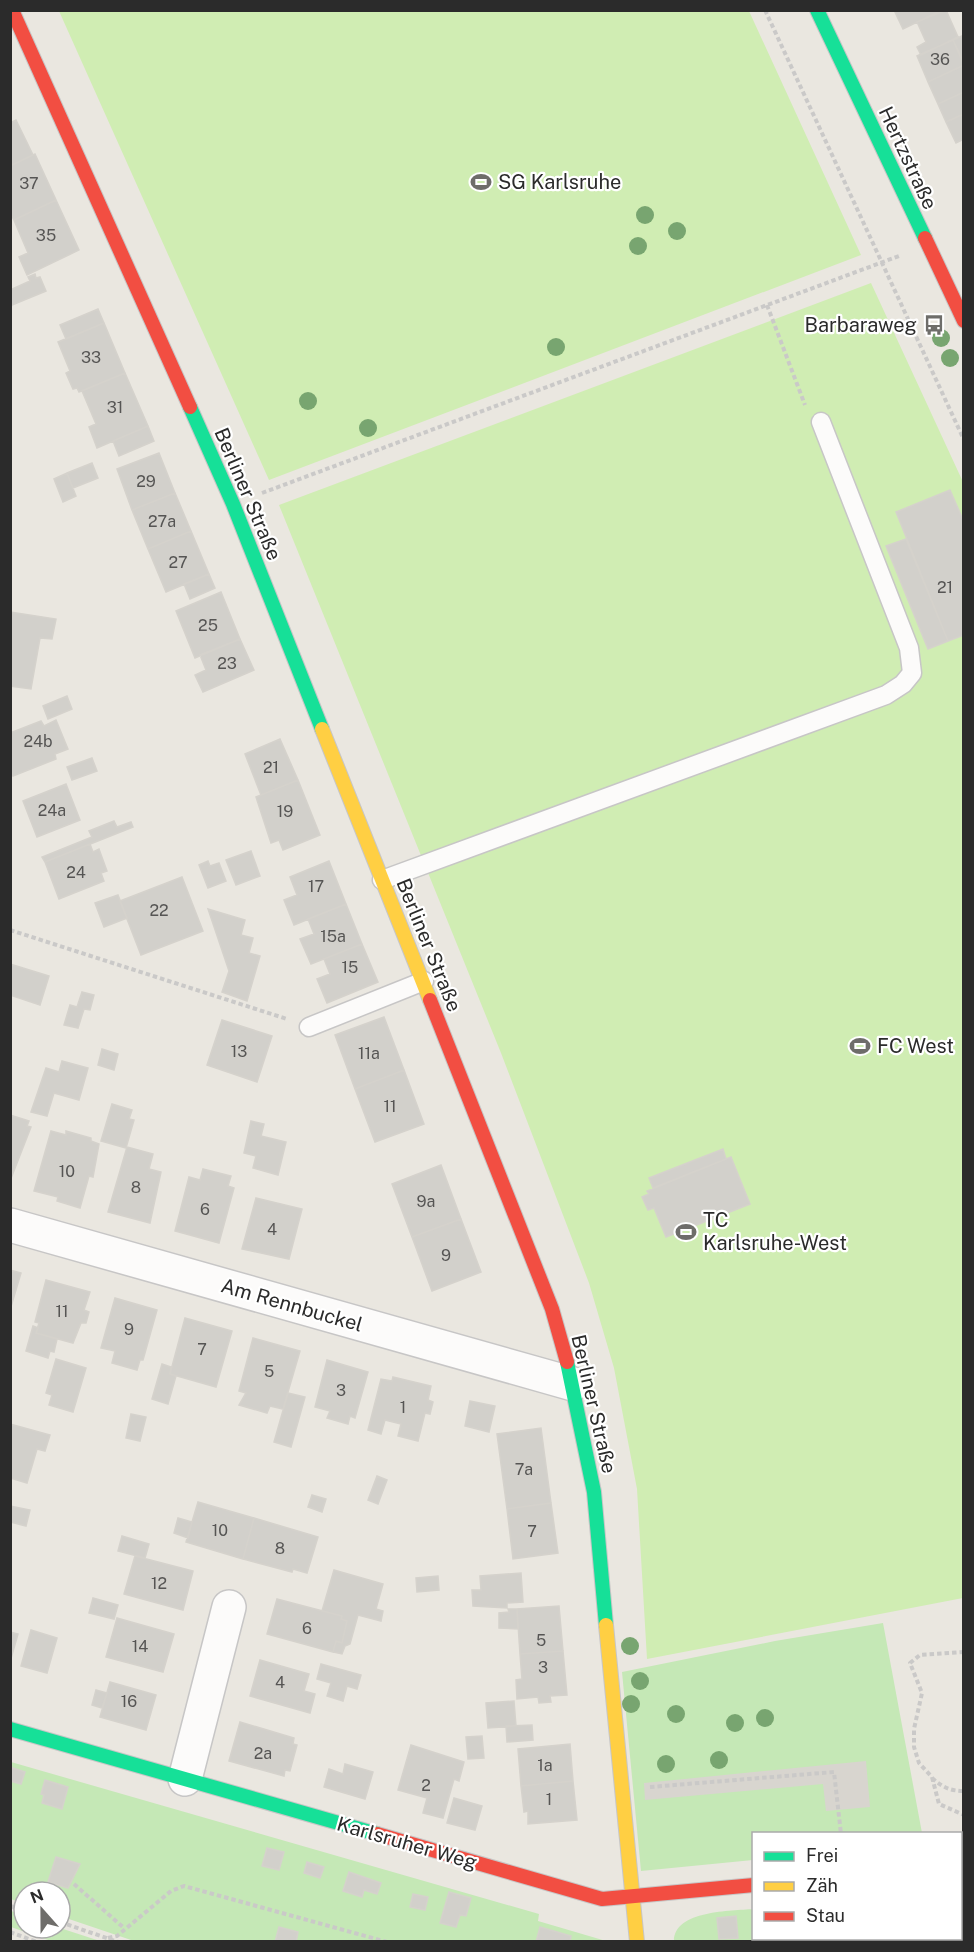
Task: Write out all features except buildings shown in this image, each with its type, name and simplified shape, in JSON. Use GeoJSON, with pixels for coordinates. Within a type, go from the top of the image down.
{"type":"FeatureCollection","features":[{"type":"Feature","properties":{"kind":"street","name":"Berliner Straße"},"geometry":{"type":"LineString","coordinates":[[12,10],[233,504],[538,1269],[573,1384],[594,1492],[630,1897],[637,1941]]}},
{"type":"Feature","properties":{"kind":"street","name":"Hertzstraße"},"geometry":{"type":"LineString","coordinates":[[817,10],[963,321]]}},
{"type":"Feature","properties":{"kind":"street","name":"Am Rennbuckel"},"geometry":{"type":"LineString","coordinates":[[10,1225],[573,1384]]}},
{"type":"Feature","properties":{"kind":"street"},"geometry":{"type":"LineString","coordinates":[[185,1779],[229,1607]]}},
{"type":"Feature","properties":{"kind":"street","name":"Karlsruher Weg"},"geometry":{"type":"LineString","coordinates":[[10,1729],[602,1899],[752,1885]]}},
{"type":"Feature","properties":{"kind":"lane"},"geometry":{"type":"LineString","coordinates":[[382,880],[886,695],[903,684],[912,673],[909,648],[821,422]]}},
{"type":"Feature","properties":{"kind":"lane"},"geometry":{"type":"LineString","coordinates":[[309,1027],[424,981]]}},
{"type":"Feature","properties":{"kind":"path"},"geometry":{"type":"LineString","coordinates":[[765,10],[883,261],[963,440]]}},
{"type":"Feature","properties":{"kind":"path"},"geometry":{"type":"LineString","coordinates":[[233,504],[927,244]]}},
{"type":"Feature","properties":{"kind":"path"},"geometry":{"type":"LineString","coordinates":[[768,305],[808,415],[821,422]]}},
{"type":"Feature","properties":{"kind":"path"},"geometry":{"type":"LineString","coordinates":[[10,930],[309,1027]]}},
{"type":"Feature","properties":{"kind":"path"},"geometry":{"type":"LineString","coordinates":[[963,1652],[920,1655],[910,1663],[922,1693],[914,1729],[914,1747],[919,1763],[941,1786],[953,1791],[963,1791]]}},
{"type":"Feature","properties":{"kind":"path"},"geometry":{"type":"LineString","coordinates":[[620,1790],[834,1772],[841,1832]]}},
{"type":"Feature","properties":{"kind":"path"},"geometry":{"type":"LineString","coordinates":[[932,1777],[939,1804],[963,1815]]}},
{"type":"Feature","properties":{"kind":"path"},"geometry":{"type":"LineString","coordinates":[[74,1884],[124,1928]]}},
{"type":"Feature","properties":{"kind":"path"},"geometry":{"type":"LineString","coordinates":[[108,1938],[117,1936],[171,1891],[184,1886],[387,1941]]}},
{"type":"Feature","properties":{"kind":"path"},"geometry":{"type":"LineString","coordinates":[[72,1926],[118,1941]]}},
{"type":"Feature","properties":{"kind":"path"},"geometry":{"type":"LineString","coordinates":[[10,1932],[37,1941]]}},
{"type":"Feature","properties":{"kind":"green space","name":"SG Karlsruhe"},"geometry":{"type":"Polygon","coordinates":[[[59,11],[749,11],[861,255],[269,480],[59,11]]]}},
{"type":"Feature","properties":{"kind":"green space","name":"FC West"},"geometry":{"type":"Polygon","coordinates":[[[871,283],[963,482],[963,1598],[647,1659],[637,1489],[614,1368],[589,1283],[501,1053],[279,505],[871,283]]]}},
{"type":"Feature","properties":{"kind":"green space"},"geometry":{"type":"Polygon","coordinates":[[[883,1623],[922,1832],[752,1832],[752,1860],[641,1871],[622,1672],[775,1641],[883,1623]]]}},
{"type":"Feature","properties":{"kind":"green space"},"geometry":{"type":"Polygon","coordinates":[[[11,1762],[539,1914],[538,1921],[606,1941],[134,1941],[72,1920],[72,1880],[12,1880],[11,1899],[11,1762]]]}},
{"type":"Feature","properties":{"kind":"green space"},"geometry":{"type":"Polygon","coordinates":[[[963,1892],[963,1941],[674,1942],[676,1931],[683,1924],[705,1914],[752,1909],[752,1940],[962,1940],[963,1892]]]}},
{"type":"Feature","properties":{"kind":"green space"},"geometry":{"type":"Polygon","coordinates":[[[72,1932],[100,1941],[48,1940],[72,1940],[72,1932]]]}},
{"type":"Feature","properties":{"kind":"shaded area"},"geometry":{"type":"Polygon","coordinates":[[[866,1761],[870,1807],[826,1811],[823,1784],[645,1800],[644,1783],[866,1761]]]}},
{"type":"Feature","properties":{"kind":"traffic: fast"},"geometry":{"type":"LineString","coordinates":[[817,10],[925,238]]}},
{"type":"Feature","properties":{"kind":"traffic: fast"},"geometry":{"type":"LineString","coordinates":[[190,407],[233,504],[322,729]]}},
{"type":"Feature","properties":{"kind":"traffic: fast"},"geometry":{"type":"LineString","coordinates":[[567,1362],[594,1492],[606,1625]]}},
{"type":"Feature","properties":{"kind":"traffic: fast"},"geometry":{"type":"LineString","coordinates":[[10,1729],[377,1834]]}},
{"type":"Feature","properties":{"kind":"traffic: slow"},"geometry":{"type":"LineString","coordinates":[[322,729],[430,1000]]}},
{"type":"Feature","properties":{"kind":"traffic: slow"},"geometry":{"type":"LineString","coordinates":[[606,1625],[637,1942]]}},
{"type":"Feature","properties":{"kind":"traffic: jam"},"geometry":{"type":"LineString","coordinates":[[12,10],[190,407]]}},
{"type":"Feature","properties":{"kind":"traffic: jam"},"geometry":{"type":"LineString","coordinates":[[925,238],[964,321]]}},
{"type":"Feature","properties":{"kind":"traffic: jam"},"geometry":{"type":"LineString","coordinates":[[430,1000],[552,1309],[567,1362]]}},
{"type":"Feature","properties":{"kind":"traffic: jam"},"geometry":{"type":"LineString","coordinates":[[377,1834],[602,1899],[752,1885]]}},
{"type":"Feature","properties":{"kind":"place","name":"SG Karlsruhe"},"geometry":{"type":"Point","coordinates":[481,182]}},
{"type":"Feature","properties":{"kind":"place","name":"Barbaraweg"},"geometry":{"type":"Point","coordinates":[934,325]}},
{"type":"Feature","properties":{"kind":"place","name":"FC West"},"geometry":{"type":"Point","coordinates":[860,1046]}},
{"type":"Feature","properties":{"kind":"place","name":"TC Karlsruhe-West"},"geometry":{"type":"Point","coordinates":[686,1232]}}]}
